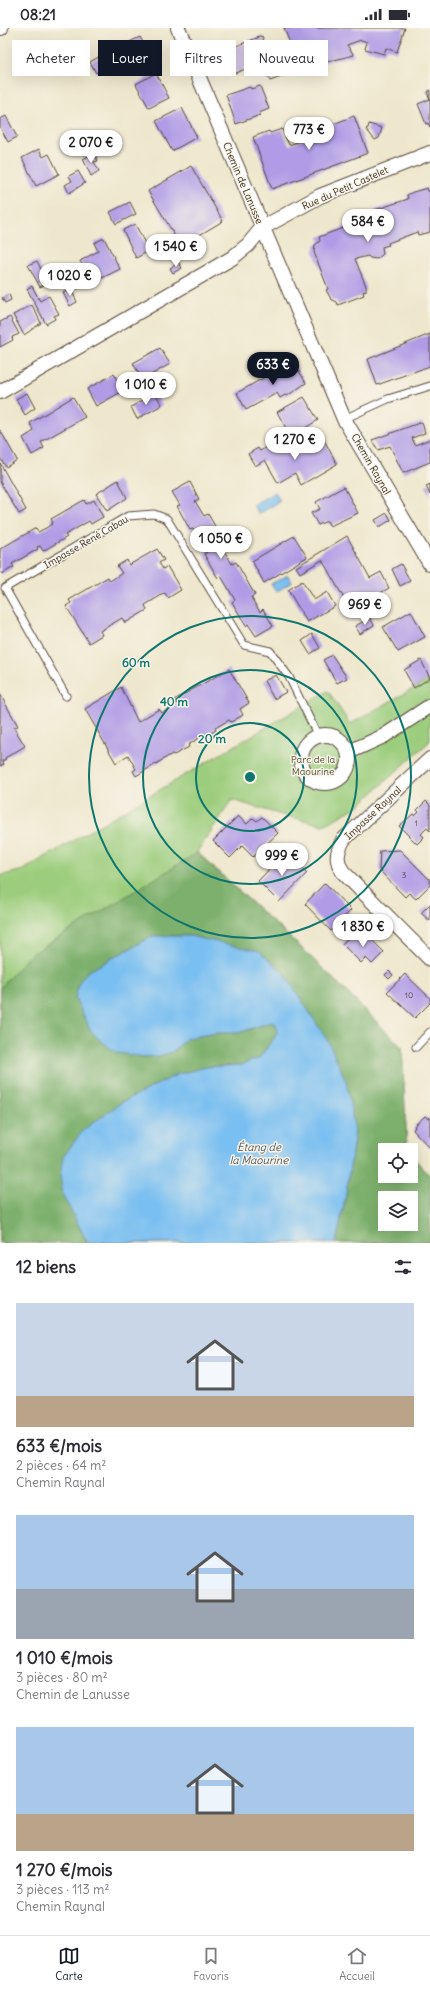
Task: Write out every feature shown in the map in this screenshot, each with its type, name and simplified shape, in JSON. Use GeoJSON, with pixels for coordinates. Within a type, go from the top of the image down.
{"type":"FeatureCollection","features":[{"type":"Feature","properties":{"kind":"street","name":"Chemin de Lanusse"},"geometry":{"type":"LineString","coordinates":[[0,392],[232,258],[248,245],[262,228],[178,28]]}},
{"type":"Feature","properties":{"kind":"street","name":"Rue du Petit Castelet"},"geometry":{"type":"LineString","coordinates":[[262,228],[320,196],[430,153]]}},
{"type":"Feature","properties":{"kind":"street","name":"Chemin Raynal"},"geometry":{"type":"LineString","coordinates":[[262,228],[344,419],[430,564]]}},
{"type":"Feature","properties":{"kind":"street"},"geometry":{"type":"LineString","coordinates":[[349,752],[384,736],[430,706]]}},
{"type":"Feature","properties":{"kind":"street"},"geometry":{"type":"LineString","coordinates":[[318,736],[334,736],[346,745],[349,752],[349,766],[340,778],[327,783],[313,780],[304,769],[301,761],[302,753],[311,740],[318,736]]}},
{"type":"Feature","properties":{"kind":"street","name":"Impasse Raynal"},"geometry":{"type":"LineString","coordinates":[[430,759],[343,840],[339,848],[337,858],[338,865],[343,872],[430,959]]}},
{"type":"Feature","properties":{"kind":"lane"},"geometry":{"type":"LineString","coordinates":[[344,419],[388,400],[430,386]]}},
{"type":"Feature","properties":{"kind":"lane","name":"Impasse René Cabau"},"geometry":{"type":"LineString","coordinates":[[66,696],[5,588],[128,516],[154,514],[167,519],[244,645],[270,652],[289,677],[318,736]]}},
{"type":"Feature","properties":{"kind":"lane"},"geometry":{"type":"LineString","coordinates":[[416,1047],[430,1032]]}},
{"type":"Feature","properties":{"kind":"green space","name":"Parc de la Maourine"},"geometry":{"type":"Polygon","coordinates":[[[430,679],[430,741],[358,806],[324,825],[282,815],[232,800],[197,852],[308,954],[402,1047],[407,1143],[378,1143],[378,1183],[418,1183],[418,1163],[430,1176],[430,1243],[0,1243],[0,876],[23,870],[328,691],[350,724],[430,679]]]}},
{"type":"Feature","properties":{"kind":"green space"},"geometry":{"type":"Polygon","coordinates":[[[197,853],[308,954],[402,1047],[407,1143],[378,1143],[378,1183],[418,1183],[418,1163],[430,1176],[430,1243],[336,1243],[346,1194],[355,1132],[218,942],[190,936],[153,936],[87,972],[75,998],[91,1031],[117,1053],[145,1057],[159,1056],[172,1052],[187,1038],[217,1033],[238,1033],[271,1022],[276,1024],[277,1034],[259,1058],[241,1065],[206,1067],[178,1074],[122,1102],[60,1175],[63,1196],[88,1243],[0,1243],[0,1239],[2,1237],[0,1238],[0,988],[30,955],[197,853]]]}},
{"type":"Feature","properties":{"kind":"water"},"geometry":{"type":"Polygon","coordinates":[[[275,492],[280,501],[259,514],[253,505],[275,492]]]}},
{"type":"Feature","properties":{"kind":"water"},"geometry":{"type":"Polygon","coordinates":[[[288,575],[292,582],[276,592],[271,584],[288,575]]]}},
{"type":"Feature","properties":{"kind":"water","name":"Étang de la Maourine"},"geometry":{"type":"Polygon","coordinates":[[[153,936],[190,936],[259,951],[284,973],[329,1043],[346,1081],[355,1132],[346,1194],[336,1243],[88,1243],[63,1196],[60,1175],[63,1157],[83,1130],[122,1102],[178,1074],[206,1067],[241,1065],[259,1058],[277,1034],[276,1024],[271,1022],[238,1033],[217,1033],[187,1038],[172,1052],[159,1056],[145,1057],[117,1053],[101,1041],[91,1031],[75,998],[80,981],[87,972],[153,936]]]}},
{"type":"Feature","properties":{"kind":"building"},"geometry":{"type":"Polygon","coordinates":[[[284,28],[405,28],[397,52],[386,48],[384,54],[365,49],[367,42],[361,40],[347,45],[354,55],[328,62],[328,40],[289,40],[284,28]]]}},
{"type":"Feature","properties":{"kind":"building"},"geometry":{"type":"Polygon","coordinates":[[[262,36],[264,40],[252,40],[262,36]]]}},
{"type":"Feature","properties":{"kind":"building"},"geometry":{"type":"Polygon","coordinates":[[[140,37],[142,40],[134,40],[140,37]]]}},
{"type":"Feature","properties":{"kind":"building"},"geometry":{"type":"Polygon","coordinates":[[[244,43],[244,70],[236,73],[236,46],[244,43]]]}},
{"type":"Feature","properties":{"kind":"building"},"geometry":{"type":"Polygon","coordinates":[[[98,57],[98,72],[96,73],[90,62],[98,57]]]}},
{"type":"Feature","properties":{"kind":"building"},"geometry":{"type":"Polygon","coordinates":[[[151,76],[158,76],[169,98],[149,108],[136,84],[151,76]]]}},
{"type":"Feature","properties":{"kind":"building"},"geometry":{"type":"Polygon","coordinates":[[[268,76],[284,76],[270,81],[268,76]]]}},
{"type":"Feature","properties":{"kind":"building"},"geometry":{"type":"Polygon","coordinates":[[[260,86],[269,109],[259,113],[260,115],[236,124],[226,95],[250,87],[251,89],[260,86]]]}},
{"type":"Feature","properties":{"kind":"building"},"geometry":{"type":"Polygon","coordinates":[[[430,90],[430,99],[427,92],[430,90]]]}},
{"type":"Feature","properties":{"kind":"building"},"geometry":{"type":"Polygon","coordinates":[[[430,99],[430,127],[428,123],[426,124],[418,104],[430,99]]]}},
{"type":"Feature","properties":{"kind":"building"},"geometry":{"type":"Polygon","coordinates":[[[182,108],[197,137],[172,151],[156,121],[182,108]]]}},
{"type":"Feature","properties":{"kind":"building"},"geometry":{"type":"Polygon","coordinates":[[[6,116],[17,137],[8,142],[0,127],[0,119],[6,116]]]}},
{"type":"Feature","properties":{"kind":"building"},"geometry":{"type":"Polygon","coordinates":[[[354,116],[368,153],[272,189],[253,137],[269,131],[270,133],[282,129],[289,145],[303,140],[300,133],[309,130],[310,133],[354,116]]]}},
{"type":"Feature","properties":{"kind":"building"},"geometry":{"type":"Polygon","coordinates":[[[369,124],[382,128],[379,138],[375,140],[366,129],[368,128],[369,124]]]}},
{"type":"Feature","properties":{"kind":"building"},"geometry":{"type":"Polygon","coordinates":[[[39,149],[43,157],[49,154],[59,174],[36,186],[22,158],[39,149]]]}},
{"type":"Feature","properties":{"kind":"building"},"geometry":{"type":"Polygon","coordinates":[[[94,153],[98,161],[94,162],[99,171],[91,176],[83,159],[94,153]]]}},
{"type":"Feature","properties":{"kind":"building"},"geometry":{"type":"Polygon","coordinates":[[[191,166],[223,221],[181,246],[148,191],[191,166]]]}},
{"type":"Feature","properties":{"kind":"building"},"geometry":{"type":"Polygon","coordinates":[[[78,171],[85,183],[69,193],[65,185],[72,181],[69,176],[78,171]]]}},
{"type":"Feature","properties":{"kind":"building"},"geometry":{"type":"Polygon","coordinates":[[[427,188],[428,191],[430,191],[430,232],[418,235],[417,232],[388,243],[389,245],[382,247],[383,254],[377,259],[370,258],[368,256],[355,259],[366,286],[366,291],[363,292],[364,295],[338,305],[337,302],[331,299],[326,290],[328,289],[314,252],[315,245],[320,241],[319,237],[377,215],[375,210],[408,199],[407,195],[427,188]]]}},
{"type":"Feature","properties":{"kind":"building"},"geometry":{"type":"Polygon","coordinates":[[[130,202],[136,214],[116,224],[110,212],[130,202]]]}},
{"type":"Feature","properties":{"kind":"building"},"geometry":{"type":"Polygon","coordinates":[[[135,224],[149,251],[136,258],[123,230],[135,224]]]}},
{"type":"Feature","properties":{"kind":"building"},"geometry":{"type":"Polygon","coordinates":[[[104,238],[120,269],[92,283],[80,261],[98,251],[94,243],[104,238]]]}},
{"type":"Feature","properties":{"kind":"building"},"geometry":{"type":"Polygon","coordinates":[[[37,261],[48,283],[40,287],[28,265],[37,261]]]}},
{"type":"Feature","properties":{"kind":"building"},"geometry":{"type":"Polygon","coordinates":[[[179,263],[182,268],[173,273],[170,268],[179,263]]]}},
{"type":"Feature","properties":{"kind":"building"},"geometry":{"type":"Polygon","coordinates":[[[32,286],[40,301],[49,296],[59,314],[54,316],[55,319],[46,324],[27,289],[32,286]]]}},
{"type":"Feature","properties":{"kind":"building"},"geometry":{"type":"Polygon","coordinates":[[[71,289],[77,302],[70,306],[63,293],[71,289]]]}},
{"type":"Feature","properties":{"kind":"building"},"geometry":{"type":"Polygon","coordinates":[[[9,294],[11,300],[5,303],[2,298],[9,294]]]}},
{"type":"Feature","properties":{"kind":"building"},"geometry":{"type":"Polygon","coordinates":[[[32,305],[41,323],[24,335],[13,315],[32,305]]]}},
{"type":"Feature","properties":{"kind":"building"},"geometry":{"type":"Polygon","coordinates":[[[10,317],[19,334],[12,337],[13,340],[0,347],[0,322],[10,317]]]}},
{"type":"Feature","properties":{"kind":"building"},"geometry":{"type":"Polygon","coordinates":[[[430,334],[430,366],[377,385],[368,359],[430,334]]]}},
{"type":"Feature","properties":{"kind":"building"},"geometry":{"type":"Polygon","coordinates":[[[160,348],[170,364],[142,380],[133,363],[160,348]]]}},
{"type":"Feature","properties":{"kind":"building"},"geometry":{"type":"Polygon","coordinates":[[[293,361],[306,383],[287,396],[285,395],[280,398],[277,393],[246,410],[237,393],[293,361]]]}},
{"type":"Feature","properties":{"kind":"building"},"geometry":{"type":"Polygon","coordinates":[[[114,374],[123,391],[96,406],[87,389],[114,374]]]}},
{"type":"Feature","properties":{"kind":"building"},"geometry":{"type":"Polygon","coordinates":[[[27,393],[35,408],[25,415],[16,399],[27,393]]]}},
{"type":"Feature","properties":{"kind":"building"},"geometry":{"type":"Polygon","coordinates":[[[155,393],[162,405],[137,419],[131,407],[155,393]]]}},
{"type":"Feature","properties":{"kind":"building"},"geometry":{"type":"Polygon","coordinates":[[[73,397],[85,417],[41,442],[44,448],[32,455],[23,438],[34,431],[30,423],[73,397]]]}},
{"type":"Feature","properties":{"kind":"building"},"geometry":{"type":"Polygon","coordinates":[[[304,397],[318,420],[291,437],[277,412],[304,397]]]}},
{"type":"Feature","properties":{"kind":"building"},"geometry":{"type":"Polygon","coordinates":[[[422,422],[425,433],[412,438],[415,445],[430,439],[430,462],[403,473],[390,446],[378,450],[372,440],[422,422]]]}},
{"type":"Feature","properties":{"kind":"building"},"geometry":{"type":"Polygon","coordinates":[[[0,430],[17,460],[6,467],[0,458],[0,430]]]}},
{"type":"Feature","properties":{"kind":"building"},"geometry":{"type":"Polygon","coordinates":[[[324,440],[337,464],[301,485],[295,473],[278,483],[265,460],[255,466],[248,454],[258,448],[260,451],[278,441],[283,450],[292,445],[298,455],[324,440]]]}},
{"type":"Feature","properties":{"kind":"building"},"geometry":{"type":"Polygon","coordinates":[[[0,463],[26,510],[19,514],[0,482],[0,463]]]}},
{"type":"Feature","properties":{"kind":"building"},"geometry":{"type":"Polygon","coordinates":[[[118,480],[127,498],[107,511],[96,494],[118,480]]]}},
{"type":"Feature","properties":{"kind":"building"},"geometry":{"type":"Polygon","coordinates":[[[190,482],[199,499],[195,501],[204,516],[208,514],[227,547],[223,549],[232,564],[236,562],[255,595],[251,597],[255,604],[260,612],[263,609],[273,626],[256,636],[248,624],[246,626],[232,602],[235,600],[221,576],[218,578],[204,554],[207,552],[193,529],[190,530],[177,506],[180,505],[172,492],[190,482]]]}},
{"type":"Feature","properties":{"kind":"building"},"geometry":{"type":"Polygon","coordinates":[[[430,484],[430,495],[426,486],[430,484]]]}},
{"type":"Feature","properties":{"kind":"building"},"geometry":{"type":"Polygon","coordinates":[[[344,487],[358,513],[330,526],[327,521],[318,525],[311,513],[320,509],[316,502],[344,487]]]}},
{"type":"Feature","properties":{"kind":"building"},"geometry":{"type":"Polygon","coordinates":[[[84,500],[86,504],[94,500],[103,517],[91,524],[89,521],[65,535],[67,537],[43,551],[40,546],[37,547],[38,549],[12,564],[14,567],[2,574],[0,571],[0,549],[36,528],[38,532],[46,528],[53,523],[51,519],[84,500]]]}},
{"type":"Feature","properties":{"kind":"building"},"geometry":{"type":"Polygon","coordinates":[[[387,513],[391,520],[379,527],[375,520],[387,513]]]}},
{"type":"Feature","properties":{"kind":"building"},"geometry":{"type":"Polygon","coordinates":[[[294,536],[307,557],[264,583],[252,561],[294,536]]]}},
{"type":"Feature","properties":{"kind":"building"},"geometry":{"type":"Polygon","coordinates":[[[347,536],[370,578],[381,572],[389,588],[379,594],[380,596],[353,614],[322,560],[300,573],[296,567],[347,536]]]}},
{"type":"Feature","properties":{"kind":"building"},"geometry":{"type":"Polygon","coordinates":[[[157,549],[164,560],[159,563],[163,569],[167,566],[181,590],[168,598],[165,593],[145,605],[147,610],[125,623],[122,618],[100,631],[102,635],[89,643],[66,606],[71,603],[69,600],[108,577],[110,581],[122,573],[117,566],[127,560],[129,565],[157,549]]]}},
{"type":"Feature","properties":{"kind":"building"},"geometry":{"type":"Polygon","coordinates":[[[401,564],[410,581],[400,586],[392,569],[401,564]]]}},
{"type":"Feature","properties":{"kind":"building"},"geometry":{"type":"Polygon","coordinates":[[[302,581],[314,600],[327,592],[335,606],[307,622],[288,590],[302,581]]]}},
{"type":"Feature","properties":{"kind":"building"},"geometry":{"type":"Polygon","coordinates":[[[411,611],[425,637],[398,652],[383,627],[411,611]]]}},
{"type":"Feature","properties":{"kind":"building"},"geometry":{"type":"Polygon","coordinates":[[[370,618],[374,625],[360,634],[355,626],[370,618]]]}},
{"type":"Feature","properties":{"kind":"building"},"geometry":{"type":"Polygon","coordinates":[[[312,634],[320,648],[310,654],[302,641],[312,634]]]}},
{"type":"Feature","properties":{"kind":"building"},"geometry":{"type":"Polygon","coordinates":[[[332,655],[347,678],[337,683],[323,660],[332,655]]]}},
{"type":"Feature","properties":{"kind":"building"},"geometry":{"type":"Polygon","coordinates":[[[421,660],[430,678],[414,688],[404,670],[421,660]]]}},
{"type":"Feature","properties":{"kind":"building"},"geometry":{"type":"Polygon","coordinates":[[[229,669],[249,703],[240,709],[243,715],[231,722],[229,720],[215,728],[216,730],[204,738],[202,736],[188,745],[189,747],[174,755],[172,754],[136,776],[133,771],[136,769],[128,755],[116,763],[85,709],[121,687],[138,722],[159,709],[162,713],[177,704],[174,700],[229,669]]]}},
{"type":"Feature","properties":{"kind":"building"},"geometry":{"type":"Polygon","coordinates":[[[276,675],[286,692],[274,699],[264,681],[276,675]]]}},
{"type":"Feature","properties":{"kind":"building"},"geometry":{"type":"Polygon","coordinates":[[[0,694],[18,726],[14,728],[25,746],[5,758],[6,759],[2,761],[4,764],[0,766],[0,694]]]}},
{"type":"Feature","properties":{"kind":"building"},"geometry":{"type":"Polygon","coordinates":[[[426,801],[430,805],[430,831],[427,828],[421,834],[424,837],[417,844],[399,826],[413,814],[415,816],[419,812],[417,810],[426,801]]]}},
{"type":"Feature","properties":{"kind":"building"},"geometry":{"type":"Polygon","coordinates":[[[238,816],[247,824],[253,818],[257,821],[262,817],[278,833],[253,857],[242,846],[230,858],[213,841],[238,816]]]}},
{"type":"Feature","properties":{"kind":"building"},"geometry":{"type":"Polygon","coordinates":[[[400,850],[430,880],[430,885],[416,899],[409,893],[405,897],[379,870],[380,851],[400,850]]]}},
{"type":"Feature","properties":{"kind":"building"},"geometry":{"type":"Polygon","coordinates":[[[286,852],[307,873],[279,902],[258,881],[286,852]]]}},
{"type":"Feature","properties":{"kind":"building"},"geometry":{"type":"Polygon","coordinates":[[[325,883],[351,910],[331,931],[305,904],[325,883]]]}},
{"type":"Feature","properties":{"kind":"building"},"geometry":{"type":"Polygon","coordinates":[[[430,904],[430,921],[421,913],[430,904]]]}},
{"type":"Feature","properties":{"kind":"building"},"geometry":{"type":"Polygon","coordinates":[[[356,930],[362,936],[365,933],[384,952],[372,964],[366,958],[361,963],[342,944],[356,930]]]}},
{"type":"Feature","properties":{"kind":"building"},"geometry":{"type":"Polygon","coordinates":[[[389,971],[393,975],[389,979],[385,975],[389,971]]]}},
{"type":"Feature","properties":{"kind":"building"},"geometry":{"type":"Polygon","coordinates":[[[405,974],[430,998],[430,1003],[415,1018],[387,992],[405,974]]]}},
{"type":"Feature","properties":{"kind":"building"},"geometry":{"type":"Polygon","coordinates":[[[425,1116],[428,1119],[430,1117],[430,1148],[413,1130],[415,1127],[414,1126],[425,1116]]]}}]}
